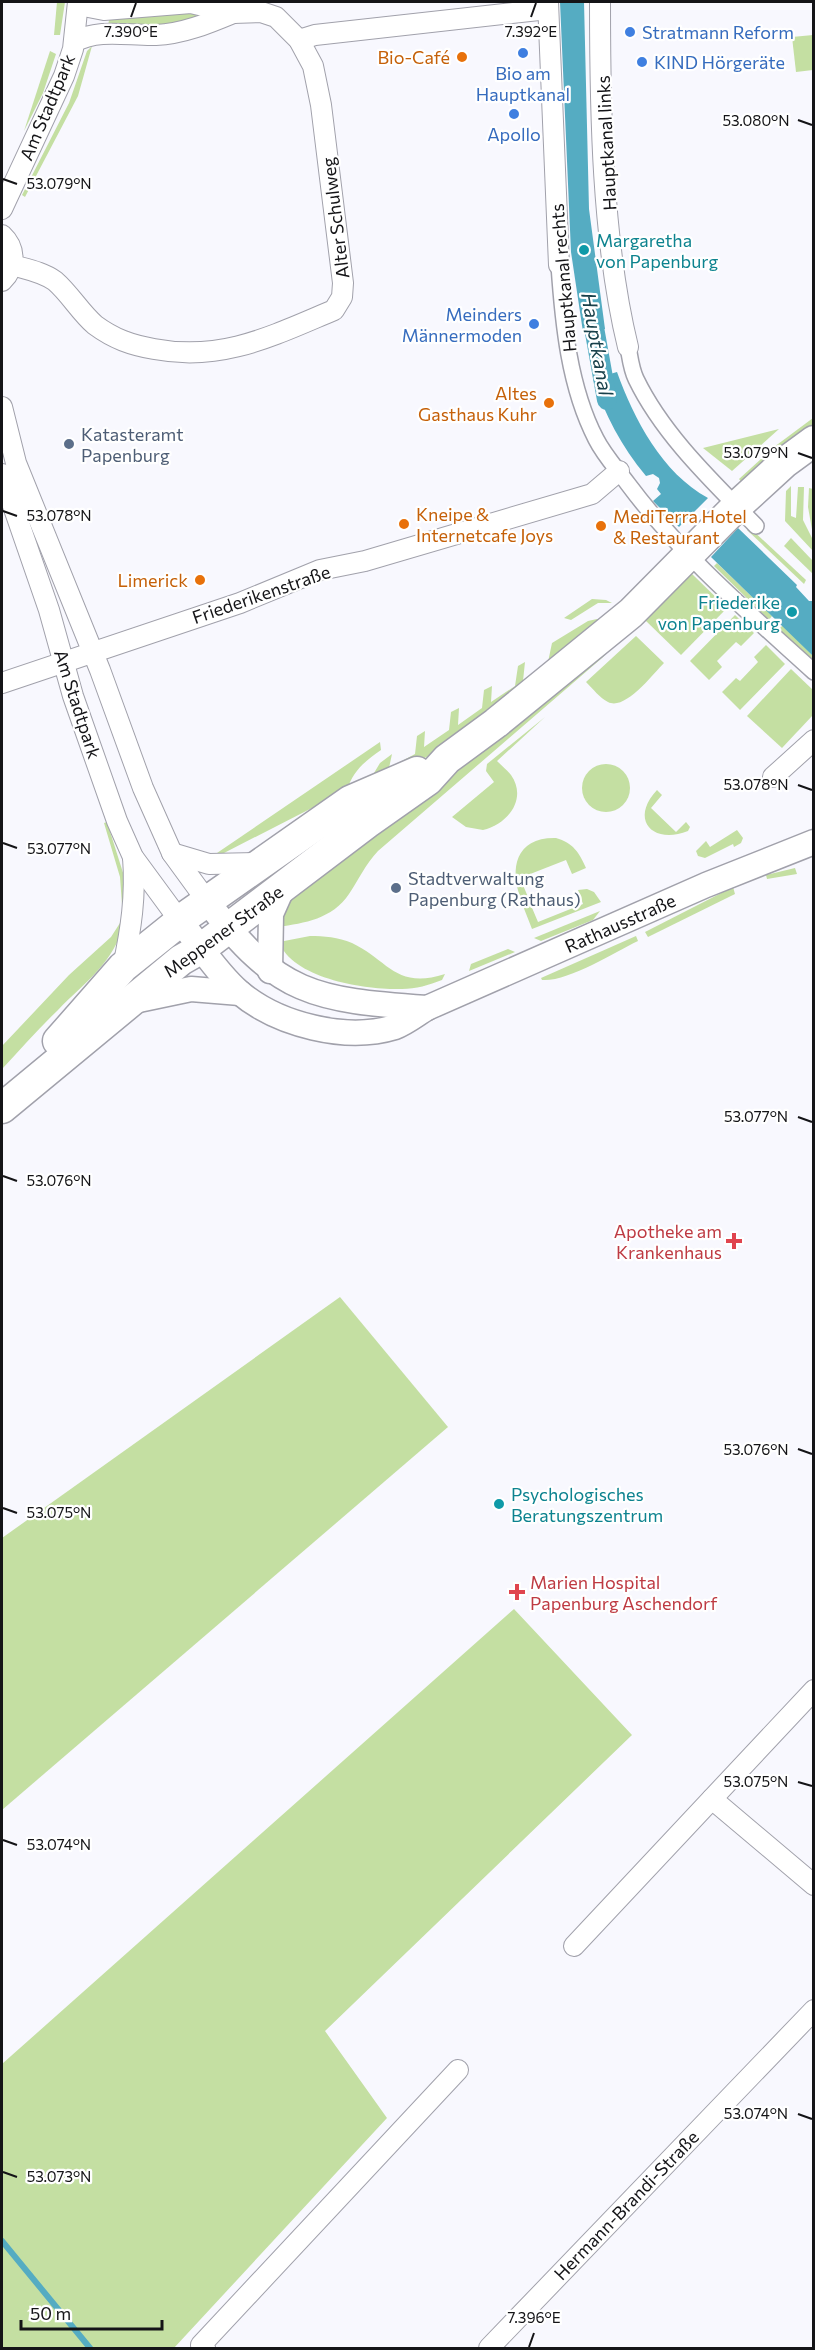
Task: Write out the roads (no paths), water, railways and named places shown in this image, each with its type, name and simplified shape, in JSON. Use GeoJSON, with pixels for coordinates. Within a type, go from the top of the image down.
{"type":"FeatureCollection","features":[{"type":"Feature","properties":{"kind":"main road","name":"Meppener Straße"},"geometry":{"type":"LineString","coordinates":[[2,1106],[181,960],[202,948],[428,780],[447,759],[496,723],[631,613],[688,556],[746,516],[784,463],[813,441]]}},
{"type":"Feature","properties":{"kind":"main road","name":"Meppener Straße"},"geometry":{"type":"LineString","coordinates":[[2,1106],[123,967],[180,921],[350,801],[447,759]]}},
{"type":"Feature","properties":{"kind":"street","name":"Hauptkanal links"},"geometry":{"type":"LineString","coordinates":[[600,2],[606,170],[614,269],[634,376],[650,404],[683,447],[746,516]]}},
{"type":"Feature","properties":{"kind":"street","name":"Alter Schulweg"},"geometry":{"type":"LineString","coordinates":[[7,273],[45,275],[55,282],[94,324],[111,335],[128,344],[174,353],[199,354],[232,349],[334,310],[342,297],[344,283],[321,105],[313,66],[299,40],[276,17],[261,12],[233,13],[191,3],[104,10],[78,3]]}},
{"type":"Feature","properties":{"kind":"street","name":"Am Stadtpark"},"geometry":{"type":"LineString","coordinates":[[2,209],[64,76],[74,42],[78,3]]}},
{"type":"Feature","properties":{"kind":"street","name":"Hauptkanal rechts"},"geometry":{"type":"LineString","coordinates":[[299,40],[315,35],[548,5],[559,266],[565,327],[583,406],[596,440],[656,522],[688,556],[813,672]]}},
{"type":"Feature","properties":{"kind":"street"},"geometry":{"type":"LineString","coordinates":[[74,42],[89,34],[159,35],[206,25],[233,13]]}},
{"type":"Feature","properties":{"kind":"street"},"geometry":{"type":"LineString","coordinates":[[2,235],[11,247],[7,273]]}},
{"type":"Feature","properties":{"kind":"street","name":"Am Stadtpark"},"geometry":{"type":"LineString","coordinates":[[2,406],[16,463],[92,651],[143,788],[172,853],[228,929]]}},
{"type":"Feature","properties":{"kind":"street","name":"Friederikenstraße"},"geometry":{"type":"LineString","coordinates":[[2,683],[240,603],[320,570],[365,561],[592,495],[619,471]]}},
{"type":"Feature","properties":{"kind":"street","name":"Am Stadtpark"},"geometry":{"type":"LineString","coordinates":[[2,474],[49,610],[73,696],[117,821],[133,857],[180,921]]}},
{"type":"Feature","properties":{"kind":"street"},"geometry":{"type":"LineString","coordinates":[[773,777],[813,740]]}},
{"type":"Feature","properties":{"kind":"street","name":"Rathausstraße"},"geometry":{"type":"LineString","coordinates":[[180,921],[224,978],[240,993],[277,1015],[306,1025],[333,1030],[373,1031],[397,1026],[427,1008],[706,885],[813,842]]}},
{"type":"Feature","properties":{"kind":"street"},"geometry":{"type":"LineString","coordinates":[[172,853],[209,864],[261,863]]}},
{"type":"Feature","properties":{"kind":"street","name":"Meppener Straße"},"geometry":{"type":"LineString","coordinates":[[123,967],[133,921],[136,889],[133,857]]}},
{"type":"Feature","properties":{"kind":"street"},"geometry":{"type":"LineString","coordinates":[[270,971],[271,914],[283,887]]}},
{"type":"Feature","properties":{"kind":"street","name":"Rathausstraße"},"geometry":{"type":"LineString","coordinates":[[228,929],[270,971],[314,994],[383,1005],[427,1008]]}},
{"type":"Feature","properties":{"kind":"street"},"geometry":{"type":"LineString","coordinates":[[127,1003],[191,989],[240,993]]}},
{"type":"Feature","properties":{"kind":"street"},"geometry":{"type":"LineString","coordinates":[[573,1947],[813,1690]]}},
{"type":"Feature","properties":{"kind":"street"},"geometry":{"type":"LineString","coordinates":[[712,1799],[813,1884]]}},
{"type":"Feature","properties":{"kind":"street","name":"Hermann-Brandi-Straße"},"geometry":{"type":"LineString","coordinates":[[489,2349],[813,2010]]}},
{"type":"Feature","properties":{"kind":"street"},"geometry":{"type":"LineString","coordinates":[[205,2349],[201,2345],[458,2070]]}},
{"type":"Feature","properties":{"kind":"water"},"geometry":{"type":"Polygon","coordinates":[[[560,2],[584,2],[589,209],[605,329],[583,332],[571,252],[560,2]]]}},
{"type":"Feature","properties":{"kind":"water"},"geometry":{"type":"Polygon","coordinates":[[[617,372],[641,426],[663,460],[692,487],[708,498],[679,527],[653,501],[661,494],[657,489],[660,483],[659,478],[653,474],[646,476],[637,465],[621,442],[603,405],[593,379],[617,372]]]}},
{"type":"Feature","properties":{"kind":"water"},"geometry":{"type":"Polygon","coordinates":[[[738,528],[797,585],[796,587],[809,601],[813,601],[813,656],[711,557],[738,528]]]}},
{"type":"Feature","properties":{"kind":"waterway","name":"Hauptkanal"},"geometry":{"type":"LineString","coordinates":[[590,305],[607,400]]}},
{"type":"Feature","properties":{"kind":"waterway"},"geometry":{"type":"LineString","coordinates":[[2,2241],[90,2348]]}},
{"type":"Feature","properties":{"kind":"place","name":"Stratmann Reform"},"geometry":{"type":"Point","coordinates":[630,32]}},
{"type":"Feature","properties":{"kind":"place","name":"Bio am Hauptkanal"},"geometry":{"type":"Point","coordinates":[523,53]}},
{"type":"Feature","properties":{"kind":"place","name":"Bio-Café"},"geometry":{"type":"Point","coordinates":[462,57]}},
{"type":"Feature","properties":{"kind":"place","name":"KIND Hörgeräte"},"geometry":{"type":"Point","coordinates":[642,62]}},
{"type":"Feature","properties":{"kind":"place","name":"Apollo"},"geometry":{"type":"Point","coordinates":[514,114]}},
{"type":"Feature","properties":{"kind":"place","name":"Margaretha von Papenburg"},"geometry":{"type":"Point","coordinates":[584,250]}},
{"type":"Feature","properties":{"kind":"place","name":"Meinders Männermoden"},"geometry":{"type":"Point","coordinates":[534,324]}},
{"type":"Feature","properties":{"kind":"place","name":"Altes Gasthaus Kuhr"},"geometry":{"type":"Point","coordinates":[549,403]}},
{"type":"Feature","properties":{"kind":"place","name":"Katasteramt Papenburg"},"geometry":{"type":"Point","coordinates":[69,444]}},
{"type":"Feature","properties":{"kind":"place","name":"Kneipe & Internetcafe Joys"},"geometry":{"type":"Point","coordinates":[404,524]}},
{"type":"Feature","properties":{"kind":"place","name":"MediTerra Hotel & Restaurant"},"geometry":{"type":"Point","coordinates":[601,526]}},
{"type":"Feature","properties":{"kind":"place","name":"Limerick"},"geometry":{"type":"Point","coordinates":[200,580]}},
{"type":"Feature","properties":{"kind":"place","name":"Friederike von Papenburg"},"geometry":{"type":"Point","coordinates":[792,612]}},
{"type":"Feature","properties":{"kind":"place","name":"Stadtverwaltung Papenburg (Rathaus)"},"geometry":{"type":"Point","coordinates":[396,888]}},
{"type":"Feature","properties":{"kind":"place","name":"Apotheke am Krankenhaus"},"geometry":{"type":"Point","coordinates":[734,1241]}},
{"type":"Feature","properties":{"kind":"place","name":"Psychologisches Beratungszentrum"},"geometry":{"type":"Point","coordinates":[499,1504]}},
{"type":"Feature","properties":{"kind":"place","name":"Marien Hospital Papenburg Aschendorf"},"geometry":{"type":"Point","coordinates":[517,1592]}}]}
